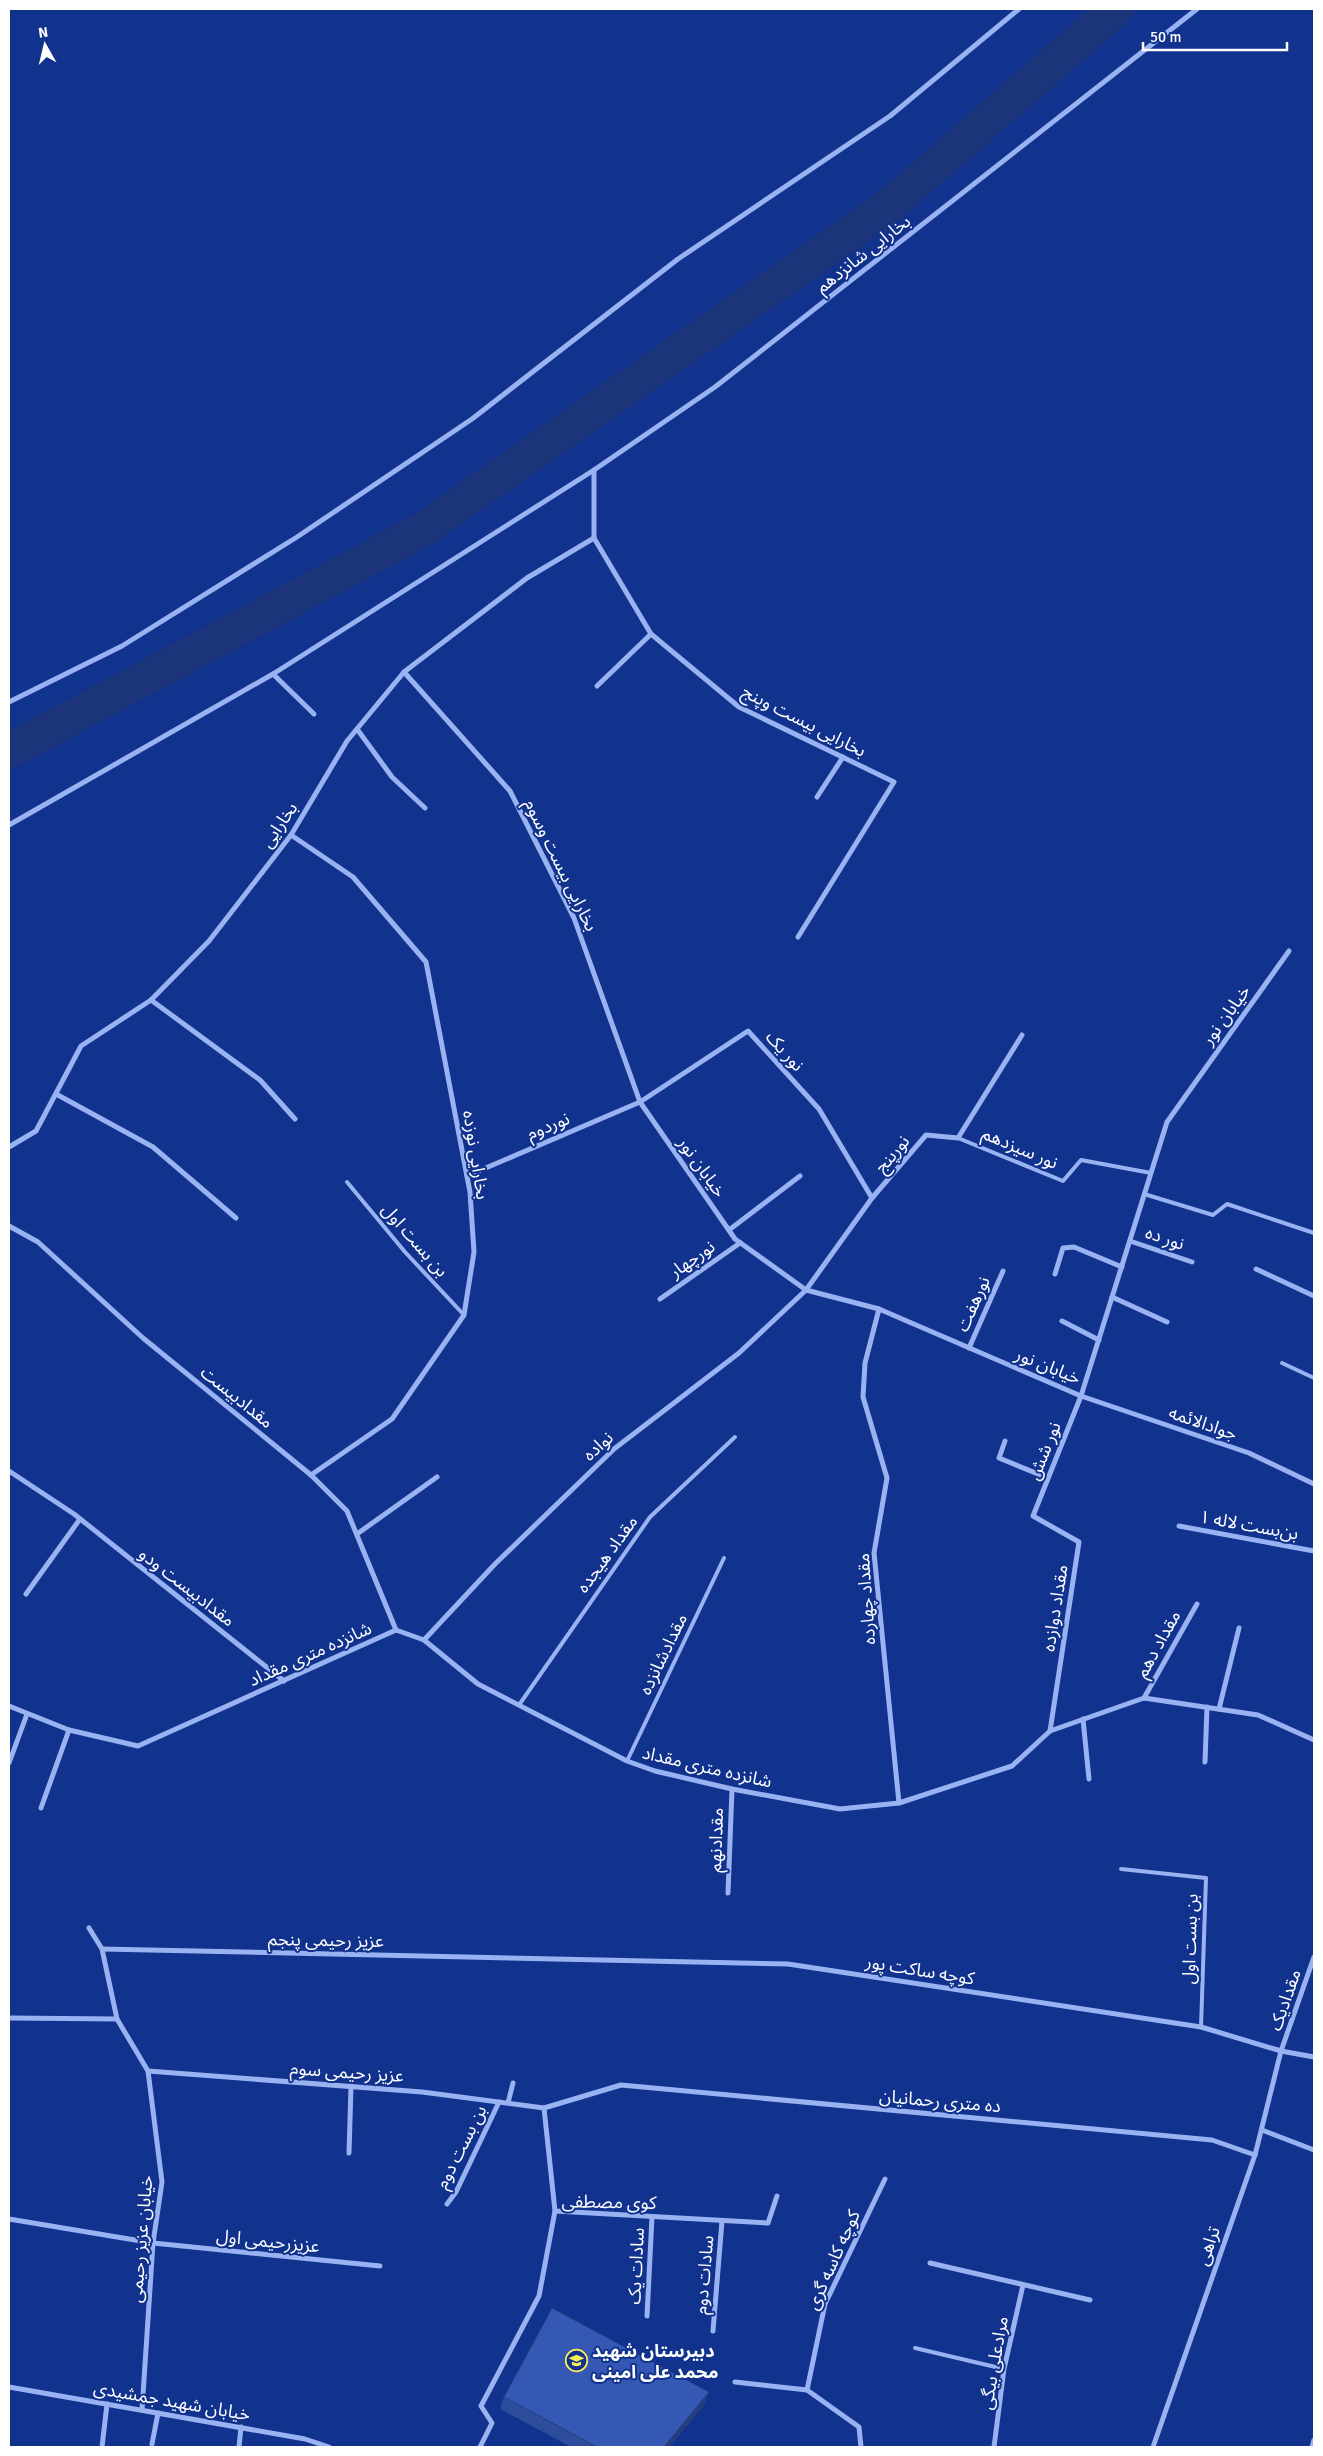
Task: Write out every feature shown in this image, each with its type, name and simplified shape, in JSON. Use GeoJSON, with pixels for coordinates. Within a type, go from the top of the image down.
{"type":"FeatureCollection","features":[{"type":"Feature","properties":{"kind":"street"},"geometry":{"type":"LineString","coordinates":[[9,702],[122,646],[296,537],[472,419],[678,259],[890,116],[1019,9]]}},
{"type":"Feature","properties":{"kind":"street","name":"بخارایی شانزدهم"},"geometry":{"type":"LineString","coordinates":[[9,825],[273,674],[594,470],[716,387],[1197,9]]}},
{"type":"Feature","properties":{"kind":"street"},"geometry":{"type":"LineString","coordinates":[[594,470],[594,538]]}},
{"type":"Feature","properties":{"kind":"street","name":"بخارایی بیست وپنج"},"geometry":{"type":"LineString","coordinates":[[594,538],[651,634],[739,707],[894,782],[798,937]]}},
{"type":"Feature","properties":{"kind":"street","name":"بخارایی"},"geometry":{"type":"LineString","coordinates":[[9,1146],[36,1131],[81,1046],[151,1000],[209,941],[292,835],[356,729],[404,672],[527,578],[594,538]]}},
{"type":"Feature","properties":{"kind":"street"},"geometry":{"type":"LineString","coordinates":[[597,686],[651,634]]}},
{"type":"Feature","properties":{"kind":"street","name":"بخارایی بیست وسوم"},"geometry":{"type":"LineString","coordinates":[[404,672],[510,791],[574,918],[640,1102]]}},
{"type":"Feature","properties":{"kind":"street"},"geometry":{"type":"LineString","coordinates":[[273,674],[314,714]]}},
{"type":"Feature","properties":{"kind":"street"},"geometry":{"type":"LineString","coordinates":[[356,729],[392,777],[425,808]]}},
{"type":"Feature","properties":{"kind":"street"},"geometry":{"type":"LineString","coordinates":[[816,797],[843,757]]}},
{"type":"Feature","properties":{"kind":"street","name":"بخارایی نوزده"},"geometry":{"type":"LineString","coordinates":[[292,835],[353,877],[426,962],[467,1176],[474,1252],[464,1315],[392,1420],[311,1475]]}},
{"type":"Feature","properties":{"kind":"street","name":"خیابان نور"},"geometry":{"type":"LineString","coordinates":[[640,1102],[740,1243],[806,1290],[879,1309],[1081,1396],[1167,1122],[1289,951]]}},
{"type":"Feature","properties":{"kind":"street"},"geometry":{"type":"LineString","coordinates":[[151,1000],[260,1080],[295,1119]]}},
{"type":"Feature","properties":{"kind":"street","name":"نور یک"},"geometry":{"type":"LineString","coordinates":[[640,1102],[748,1030],[819,1109],[872,1198]]}},
{"type":"Feature","properties":{"kind":"street"},"geometry":{"type":"LineString","coordinates":[[958,1138],[1022,1035]]}},
{"type":"Feature","properties":{"kind":"street"},"geometry":{"type":"LineString","coordinates":[[56,1094],[153,1147],[236,1218]]}},
{"type":"Feature","properties":{"kind":"street","name":"نوردوم"},"geometry":{"type":"LineString","coordinates":[[467,1176],[640,1102]]}},
{"type":"Feature","properties":{"kind":"street","name":"نورپنج"},"geometry":{"type":"LineString","coordinates":[[806,1290],[872,1198],[926,1135],[958,1138]]}},
{"type":"Feature","properties":{"kind":"street"},"geometry":{"type":"LineString","coordinates":[[729,1230],[800,1176]]}},
{"type":"Feature","properties":{"kind":"street","name":"مقدادبیست"},"geometry":{"type":"LineString","coordinates":[[9,1226],[38,1242],[143,1338],[311,1475],[347,1510],[396,1630]]}},
{"type":"Feature","properties":{"kind":"street","name":"نور ده"},"geometry":{"type":"LineString","coordinates":[[1130,1241],[1192,1262]]}},
{"type":"Feature","properties":{"kind":"street","name":"نورچهار"},"geometry":{"type":"LineString","coordinates":[[660,1299],[740,1243]]}},
{"type":"Feature","properties":{"kind":"street"},"geometry":{"type":"LineString","coordinates":[[1054,1274],[1063,1248],[1074,1247],[1122,1267]]}},
{"type":"Feature","properties":{"kind":"street"},"geometry":{"type":"LineString","coordinates":[[1256,1269],[1314,1296]]}},
{"type":"Feature","properties":{"kind":"street","name":"نورهفت"},"geometry":{"type":"LineString","coordinates":[[969,1348],[1003,1271]]}},
{"type":"Feature","properties":{"kind":"street","name":"نواده"},"geometry":{"type":"LineString","coordinates":[[424,1640],[495,1564],[614,1449],[738,1353],[806,1290]]}},
{"type":"Feature","properties":{"kind":"street"},"geometry":{"type":"LineString","coordinates":[[1112,1297],[1167,1322]]}},
{"type":"Feature","properties":{"kind":"street","name":"مقداد چهارده"},"geometry":{"type":"LineString","coordinates":[[879,1309],[866,1363],[863,1397],[887,1478],[874,1553],[899,1803]]}},
{"type":"Feature","properties":{"kind":"street"},"geometry":{"type":"LineString","coordinates":[[1062,1321],[1099,1340]]}},
{"type":"Feature","properties":{"kind":"street","name":"نور شش"},"geometry":{"type":"LineString","coordinates":[[1033,1516],[1081,1396]]}},
{"type":"Feature","properties":{"kind":"street","name":"جوادالائمه"},"geometry":{"type":"LineString","coordinates":[[1081,1396],[1249,1453],[1314,1484]]}},
{"type":"Feature","properties":{"kind":"street"},"geometry":{"type":"LineString","coordinates":[[1005,1441],[999,1458],[1048,1478]]}},
{"type":"Feature","properties":{"kind":"street","name":"مقدادبیست ودو"},"geometry":{"type":"LineString","coordinates":[[9,1471],[74,1514],[284,1681]]}},
{"type":"Feature","properties":{"kind":"street"},"geometry":{"type":"LineString","coordinates":[[357,1534],[437,1477]]}},
{"type":"Feature","properties":{"kind":"street","name":"مقداد دوازده"},"geometry":{"type":"LineString","coordinates":[[1033,1516],[1079,1542],[1050,1731]]}},
{"type":"Feature","properties":{"kind":"street"},"geometry":{"type":"LineString","coordinates":[[26,1594],[80,1519]]}},
{"type":"Feature","properties":{"kind":"street","name":"بن‌بست لاله ۱"},"geometry":{"type":"LineString","coordinates":[[1179,1526],[1314,1551]]}},
{"type":"Feature","properties":{"kind":"street","name":"مقداد دهم"},"geometry":{"type":"LineString","coordinates":[[1144,1698],[1196,1604]]}},
{"type":"Feature","properties":{"kind":"street"},"geometry":{"type":"LineString","coordinates":[[1219,1709],[1239,1628]]}},
{"type":"Feature","properties":{"kind":"street","name":"شانزده متری مقداد"},"geometry":{"type":"LineString","coordinates":[[9,1706],[69,1730],[138,1746],[396,1630],[424,1640],[478,1684],[627,1761],[655,1771],[732,1789],[840,1809],[899,1803],[1012,1766],[1050,1731],[1144,1698],[1258,1715],[1314,1740]]}},
{"type":"Feature","properties":{"kind":"street"},"geometry":{"type":"LineString","coordinates":[[1205,1762],[1208,1707]]}},
{"type":"Feature","properties":{"kind":"street"},"geometry":{"type":"LineString","coordinates":[[9,1763],[27,1714]]}},
{"type":"Feature","properties":{"kind":"street"},"geometry":{"type":"LineString","coordinates":[[1083,1719],[1089,1779]]}},
{"type":"Feature","properties":{"kind":"street"},"geometry":{"type":"LineString","coordinates":[[41,1808],[69,1730]]}},
{"type":"Feature","properties":{"kind":"street","name":"مقدادنهم"},"geometry":{"type":"LineString","coordinates":[[728,1893],[732,1789]]}},
{"type":"Feature","properties":{"kind":"street"},"geometry":{"type":"LineString","coordinates":[[89,1928],[102,1949],[117,2019],[148,2072]]}},
{"type":"Feature","properties":{"kind":"street","name":"عزیز رحیمی پنجم"},"geometry":{"type":"LineString","coordinates":[[102,1949],[549,1958]]}},
{"type":"Feature","properties":{"kind":"street","name":"مقدادیک"},"geometry":{"type":"LineString","coordinates":[[1281,2051],[1314,1957]]}},
{"type":"Feature","properties":{"kind":"street","name":"کوچه ساکت پور"},"geometry":{"type":"LineString","coordinates":[[549,1958],[788,1964],[1201,2027],[1281,2051],[1314,2057]]}},
{"type":"Feature","properties":{"kind":"street"},"geometry":{"type":"LineString","coordinates":[[9,2018],[117,2019]]}},
{"type":"Feature","properties":{"kind":"street","name":"تراهی"},"geometry":{"type":"LineString","coordinates":[[1153,2447],[1255,2155],[1281,2051]]}},
{"type":"Feature","properties":{"kind":"street","name":"عزیز رحیمی سوم"},"geometry":{"type":"LineString","coordinates":[[148,2072],[422,2092],[544,2108]]}},
{"type":"Feature","properties":{"kind":"street","name":"خیابان عزیز رحیمی"},"geometry":{"type":"LineString","coordinates":[[142,2410],[154,2243],[162,2182],[148,2072]]}},
{"type":"Feature","properties":{"kind":"street"},"geometry":{"type":"LineString","coordinates":[[508,2103],[513,2083]]}},
{"type":"Feature","properties":{"kind":"street","name":"ده متری رحمانیان"},"geometry":{"type":"LineString","coordinates":[[544,2108],[621,2085],[1212,2140],[1255,2155]]}},
{"type":"Feature","properties":{"kind":"street"},"geometry":{"type":"LineString","coordinates":[[349,2154],[351,2086]]}},
{"type":"Feature","properties":{"kind":"street","name":"بن بست دوم"},"geometry":{"type":"LineString","coordinates":[[447,2204],[456,2192],[499,2102]]}},
{"type":"Feature","properties":{"kind":"street"},"geometry":{"type":"LineString","coordinates":[[544,2108],[555,2211]]}},
{"type":"Feature","properties":{"kind":"street"},"geometry":{"type":"LineString","coordinates":[[1262,2130],[1314,2150]]}},
{"type":"Feature","properties":{"kind":"street","name":"کوچه کاسه گری"},"geometry":{"type":"LineString","coordinates":[[807,2390],[825,2304],[885,2179]]}},
{"type":"Feature","properties":{"kind":"street","name":"کوی مصطفی"},"geometry":{"type":"LineString","coordinates":[[480,2447],[492,2423],[481,2406],[539,2296],[555,2211],[768,2223],[777,2196]]}},
{"type":"Feature","properties":{"kind":"street","name":"سادات یک"},"geometry":{"type":"LineString","coordinates":[[647,2316],[652,2217]]}},
{"type":"Feature","properties":{"kind":"street","name":"عزیزرحیمی اول"},"geometry":{"type":"LineString","coordinates":[[9,2219],[154,2243],[380,2266]]}},
{"type":"Feature","properties":{"kind":"street","name":"سادات دوم"},"geometry":{"type":"LineString","coordinates":[[713,2331],[722,2221]]}},
{"type":"Feature","properties":{"kind":"street"},"geometry":{"type":"LineString","coordinates":[[930,2264],[1090,2300]]}},
{"type":"Feature","properties":{"kind":"street","name":"مرادعلی بیگی"},"geometry":{"type":"LineString","coordinates":[[994,2447],[1004,2370],[1023,2285]]}},
{"type":"Feature","properties":{"kind":"street"},"geometry":{"type":"LineString","coordinates":[[735,2382],[807,2390],[859,2426],[861,2447]]}},
{"type":"Feature","properties":{"kind":"street","name":"خیابان شهید جمشیدی"},"geometry":{"type":"LineString","coordinates":[[9,2387],[241,2427],[305,2439],[329,2447]]}},
{"type":"Feature","properties":{"kind":"street"},"geometry":{"type":"LineString","coordinates":[[102,2447],[106,2404]]}},
{"type":"Feature","properties":{"kind":"street"},"geometry":{"type":"LineString","coordinates":[[152,2444],[158,2413]]}},
{"type":"Feature","properties":{"kind":"street"},"geometry":{"type":"LineString","coordinates":[[239,2447],[241,2427]]}},
{"type":"Feature","properties":{"kind":"street"},"geometry":{"type":"LineString","coordinates":[[1312,2447],[1314,2440]]}},
{"type":"Feature","properties":{"kind":"lane","name":"نور سیزدهم"},"geometry":{"type":"LineString","coordinates":[[958,1138],[1063,1181],[1081,1160],[1151,1173]]}},
{"type":"Feature","properties":{"kind":"lane","name":"بن بست اول"},"geometry":{"type":"LineString","coordinates":[[347,1182],[405,1252],[464,1315]]}},
{"type":"Feature","properties":{"kind":"lane"},"geometry":{"type":"LineString","coordinates":[[1144,1194],[1213,1216],[1227,1204],[1314,1233]]}},
{"type":"Feature","properties":{"kind":"lane"},"geometry":{"type":"LineString","coordinates":[[1282,1363],[1314,1378]]}},
{"type":"Feature","properties":{"kind":"lane","name":"مقداد هیجده"},"geometry":{"type":"LineString","coordinates":[[519,1704],[650,1517],[735,1437]]}},
{"type":"Feature","properties":{"kind":"lane","name":"مقدادشانزده"},"geometry":{"type":"LineString","coordinates":[[627,1761],[724,1558]]}},
{"type":"Feature","properties":{"kind":"lane","name":"بن بست اول"},"geometry":{"type":"LineString","coordinates":[[1121,1869],[1206,1878],[1201,2027]]}},
{"type":"Feature","properties":{"kind":"lane"},"geometry":{"type":"LineString","coordinates":[[915,2348],[1004,2370]]}},
{"type":"Feature","properties":{"kind":"building","name":"دبیرستان شهید محمد علی امینی"},"geometry":{"type":"Polygon","coordinates":[[[552,2308],[709,2392],[664,2447],[597,2447],[504,2397],[552,2308]]]}},
{"type":"Feature","properties":{"kind":"waterway"},"geometry":{"type":"LineString","coordinates":[[9,751],[422,530],[889,206],[1116,9]]}},
{"type":"Feature","properties":{"kind":"place","name":"دبیرستان شهید محمد علی امینی"},"geometry":{"type":"Point","coordinates":[576,2361]}}]}
